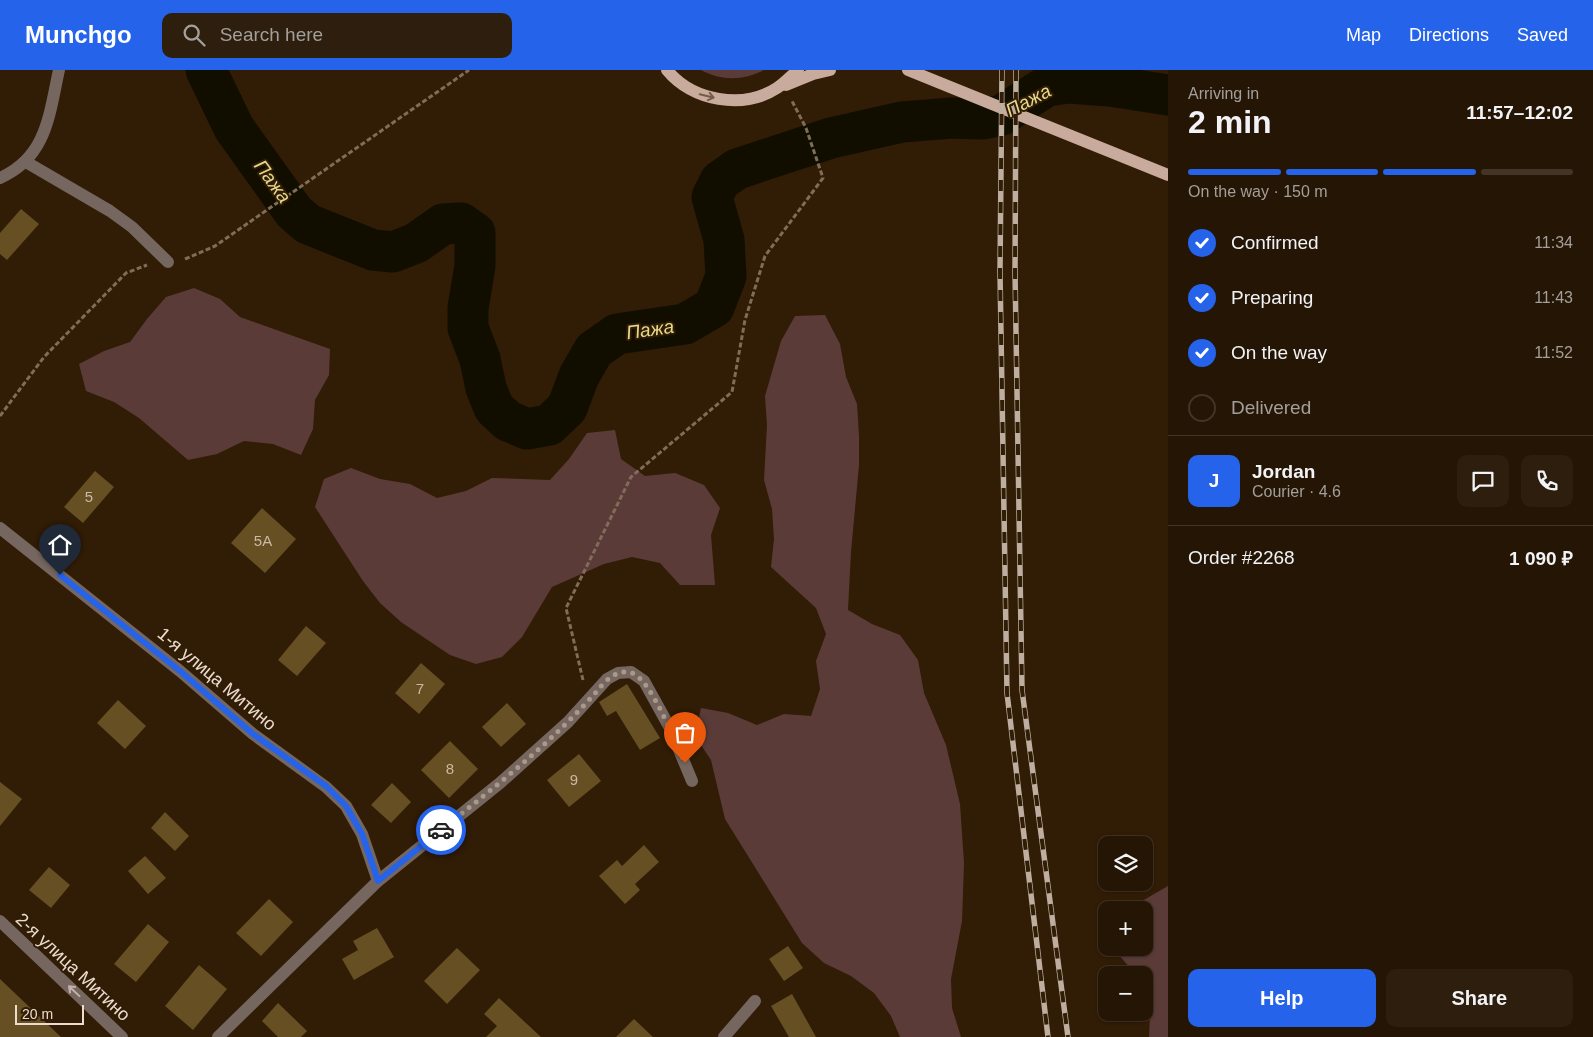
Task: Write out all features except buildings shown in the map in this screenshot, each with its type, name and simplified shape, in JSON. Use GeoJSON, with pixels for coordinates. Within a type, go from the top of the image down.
{"type":"FeatureCollection","features":[{"type":"Feature","properties":{"kind":"main road"},"geometry":{"type":"LineString","coordinates":[[667,70],[674,79],[697,94],[724,100],[752,99],[813,74],[830,70]]}},
{"type":"Feature","properties":{"kind":"main road"},"geometry":{"type":"LineString","coordinates":[[782,86],[798,70]]}},
{"type":"Feature","properties":{"kind":"main road"},"geometry":{"type":"LineString","coordinates":[[908,70],[1168,175]]}},
{"type":"Feature","properties":{"kind":"street"},"geometry":{"type":"LineString","coordinates":[[0,178],[11,174],[26,162],[37,149],[46,131],[59,70]]}},
{"type":"Feature","properties":{"kind":"street"},"geometry":{"type":"LineString","coordinates":[[26,162],[110,211],[132,227],[168,262]]}},
{"type":"Feature","properties":{"kind":"street","name":"1-я улица Митино"},"geometry":{"type":"LineString","coordinates":[[0,528],[166,659],[253,734],[326,786],[346,806],[362,834],[378,881]]}},
{"type":"Feature","properties":{"kind":"street"},"geometry":{"type":"LineString","coordinates":[[218,1037],[378,881],[500,783],[568,722],[607,679],[618,673],[631,672],[644,681],[670,728],[692,781]]}},
{"type":"Feature","properties":{"kind":"street","name":"2-я улица Митино"},"geometry":{"type":"LineString","coordinates":[[0,921],[122,1037]]}},
{"type":"Feature","properties":{"kind":"street"},"geometry":{"type":"LineString","coordinates":[[724,1037],[755,1001]]}},
{"type":"Feature","properties":{"kind":"path"},"geometry":{"type":"LineString","coordinates":[[215,246],[469,70]]}},
{"type":"Feature","properties":{"kind":"path"},"geometry":{"type":"LineString","coordinates":[[588,701],[566,608],[631,477],[732,392],[745,320],[765,256],[822,178],[806,128],[782,86]]}},
{"type":"Feature","properties":{"kind":"path"},"geometry":{"type":"LineString","coordinates":[[0,416],[44,357],[126,273],[140,266]]}},
{"type":"Feature","properties":{"kind":"shaded area"},"geometry":{"type":"Polygon","coordinates":[[[701,70],[764,70],[740,78],[724,78],[701,70]]]}},
{"type":"Feature","properties":{"kind":"shaded area"},"geometry":{"type":"Polygon","coordinates":[[[194,288],[220,299],[240,317],[330,349],[329,375],[315,400],[313,429],[301,455],[273,444],[244,441],[217,454],[188,460],[139,418],[114,402],[86,391],[79,364],[104,351],[130,342],[166,297],[194,288]]]}},
{"type":"Feature","properties":{"kind":"shaded area"},"geometry":{"type":"Polygon","coordinates":[[[825,315],[840,344],[846,377],[857,404],[859,465],[848,610],[872,624],[900,635],[918,660],[924,693],[946,745],[960,804],[964,863],[962,921],[951,979],[952,1008],[961,1037],[900,1037],[891,1016],[874,993],[851,976],[824,963],[802,943],[725,819],[711,760],[695,736],[701,708],[728,713],[757,725],[784,714],[811,716],[820,689],[816,661],[826,634],[816,608],[771,567],[774,539],[772,509],[764,480],[767,425],[765,396],[781,341],[795,316],[825,315]]]}},
{"type":"Feature","properties":{"kind":"shaded area"},"geometry":{"type":"Polygon","coordinates":[[[615,430],[621,459],[645,476],[675,473],[704,485],[720,508],[711,535],[715,585],[680,585],[660,563],[632,557],[604,564],[552,587],[522,637],[502,657],[476,664],[450,655],[401,622],[380,603],[363,581],[315,507],[324,479],[351,468],[380,479],[410,484],[437,498],[466,491],[492,478],[550,480],[569,459],[587,433],[615,430]]]}},
{"type":"Feature","properties":{"kind":"shaded area"},"geometry":{"type":"Polygon","coordinates":[[[1168,886],[1168,1037],[1149,1037],[1150,1021],[1153,1021],[1153,966],[1128,966],[1120,956],[1153,956],[1153,901],[1142,901],[1168,886]]]}},
{"type":"Feature","properties":{"kind":"waterway","name":"Пажа"},"geometry":{"type":"LineString","coordinates":[[206,70],[234,128],[294,212],[308,224],[373,250],[393,252],[416,243],[443,224],[461,223],[475,233],[475,266],[468,308],[468,328],[480,359],[486,388],[494,408],[508,421],[527,429],[549,425],[567,408],[579,376],[594,350],[617,334],[685,324],[714,307],[726,276],[724,240],[712,197],[720,181],[737,169],[831,138],[902,122],[952,118],[983,119],[1002,115],[1047,86],[1069,83],[1110,86],[1168,95]]}},
{"type":"Feature","properties":{"kind":"railway"},"geometry":{"type":"LineString","coordinates":[[1002,70],[1000,272],[1007,693],[1048,1037]]}},
{"type":"Feature","properties":{"kind":"railway"},"geometry":{"type":"LineString","coordinates":[[1016,70],[1015,272],[1022,690],[1068,1037]]}},
{"type":"Feature","properties":{"kind":"way so far"},"geometry":{"type":"LineString","coordinates":[[441,830],[500,783],[568,722],[607,679],[618,673],[631,672],[644,681],[670,728],[685,763]]}},
{"type":"Feature","properties":{"kind":"route"},"geometry":{"type":"LineString","coordinates":[[60,575],[106,610],[253,734],[326,786],[346,806],[362,834],[378,881],[441,830]]}}]}
